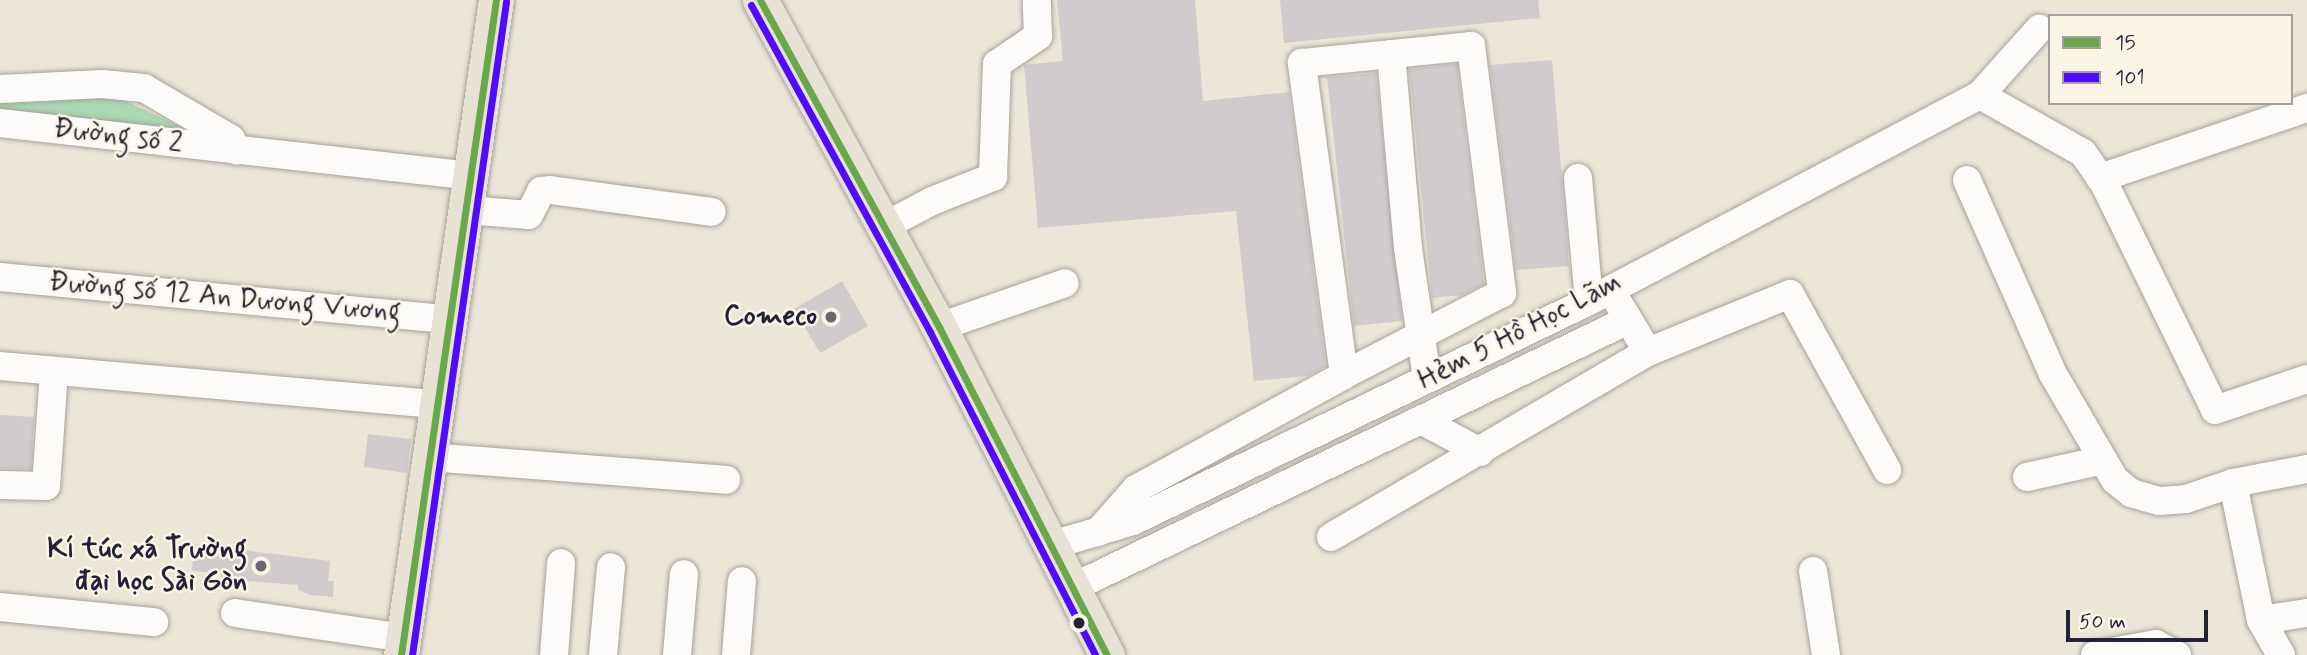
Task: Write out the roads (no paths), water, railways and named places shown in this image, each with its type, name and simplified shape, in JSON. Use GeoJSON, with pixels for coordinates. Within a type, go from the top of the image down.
{"type":"FeatureCollection","features":[{"type":"Feature","properties":{"kind":"main road"},"geometry":{"type":"LineString","coordinates":[[403,647],[496,0]]}},
{"type":"Feature","properties":{"kind":"main road"},"geometry":{"type":"LineString","coordinates":[[760,0],[881,228],[939,327],[1107,655]]}},
{"type":"Feature","properties":{"kind":"street"},"geometry":{"type":"LineString","coordinates":[[881,228],[932,201],[993,177],[997,64],[1038,36],[1037,0]]}},
{"type":"Feature","properties":{"kind":"street"},"geometry":{"type":"LineString","coordinates":[[2039,29],[1980,95],[2083,153],[2100,178],[2215,410],[2307,379]]}},
{"type":"Feature","properties":{"kind":"street"},"geometry":{"type":"LineString","coordinates":[[1098,532],[1136,489],[1344,375],[1421,332],[1502,293],[1471,46],[1302,63],[1344,375]]}},
{"type":"Feature","properties":{"kind":"street"},"geometry":{"type":"LineString","coordinates":[[1391,54],[1408,248],[1427,380]]}},
{"type":"Feature","properties":{"kind":"street","name":"Đường số 2"},"geometry":{"type":"LineString","coordinates":[[0,89],[102,84],[144,88],[231,139],[237,151]]}},
{"type":"Feature","properties":{"kind":"street","name":"Hẻm 5 Hồ Học Lãm"},"geometry":{"type":"LineString","coordinates":[[1049,546],[1133,522],[1427,380],[1980,95]]}},
{"type":"Feature","properties":{"kind":"street"},"geometry":{"type":"LineString","coordinates":[[2100,178],[2307,108]]}},
{"type":"Feature","properties":{"kind":"street","name":"Đường số 2"},"geometry":{"type":"LineString","coordinates":[[0,123],[237,151],[469,193],[530,215],[541,191],[550,190],[712,212]]}},
{"type":"Feature","properties":{"kind":"street"},"geometry":{"type":"LineString","coordinates":[[1577,178],[1600,293],[1626,321],[1648,352]]}},
{"type":"Feature","properties":{"kind":"street"},"geometry":{"type":"LineString","coordinates":[[1967,180],[2053,374],[2115,480],[2131,493],[2159,501],[2186,499],[2233,483],[2307,469]]}},
{"type":"Feature","properties":{"kind":"street","name":"Đường số 12 An Dương Vương"},"geometry":{"type":"LineString","coordinates":[[0,277],[451,320]]}},
{"type":"Feature","properties":{"kind":"street"},"geometry":{"type":"LineString","coordinates":[[939,327],[1065,283]]}},
{"type":"Feature","properties":{"kind":"street"},"geometry":{"type":"LineString","coordinates":[[1331,537],[1648,352],[1790,294],[1887,470]]}},
{"type":"Feature","properties":{"kind":"street"},"geometry":{"type":"LineString","coordinates":[[1072,588],[1266,491],[1423,421],[1626,321]]}},
{"type":"Feature","properties":{"kind":"street"},"geometry":{"type":"LineString","coordinates":[[0,366],[438,404]]}},
{"type":"Feature","properties":{"kind":"street"},"geometry":{"type":"LineString","coordinates":[[0,485],[46,486],[54,370]]}},
{"type":"Feature","properties":{"kind":"street"},"geometry":{"type":"LineString","coordinates":[[1423,421],[1480,452]]}},
{"type":"Feature","properties":{"kind":"street"},"geometry":{"type":"LineString","coordinates":[[430,457],[726,480]]}},
{"type":"Feature","properties":{"kind":"street"},"geometry":{"type":"LineString","coordinates":[[2027,477],[2103,460]]}},
{"type":"Feature","properties":{"kind":"street"},"geometry":{"type":"LineString","coordinates":[[2233,483],[2261,620],[2281,655],[2261,655]]}},
{"type":"Feature","properties":{"kind":"street"},"geometry":{"type":"LineString","coordinates":[[554,655],[561,563]]}},
{"type":"Feature","properties":{"kind":"street"},"geometry":{"type":"LineString","coordinates":[[603,655],[611,567]]}},
{"type":"Feature","properties":{"kind":"street"},"geometry":{"type":"LineString","coordinates":[[1813,571],[1826,655]]}},
{"type":"Feature","properties":{"kind":"street"},"geometry":{"type":"LineString","coordinates":[[677,655],[684,574]]}},
{"type":"Feature","properties":{"kind":"street"},"geometry":{"type":"LineString","coordinates":[[736,655],[742,580]]}},
{"type":"Feature","properties":{"kind":"street"},"geometry":{"type":"LineString","coordinates":[[0,607],[154,622]]}},
{"type":"Feature","properties":{"kind":"street"},"geometry":{"type":"LineString","coordinates":[[235,613],[403,647]]}},
{"type":"Feature","properties":{"kind":"street"},"geometry":{"type":"LineString","coordinates":[[2261,620],[2307,613]]}},
{"type":"Feature","properties":{"kind":"street"},"geometry":{"type":"LineString","coordinates":[[2095,655],[2156,644],[2177,655]]}},
{"type":"Feature","properties":{"kind":"place","name":"Comeco"},"geometry":{"type":"Point","coordinates":[831,317]}},
{"type":"Feature","properties":{"kind":"place","name":"Kí túc xá Trường đại học Sài Gòn"},"geometry":{"type":"Point","coordinates":[261,566]}}]}
